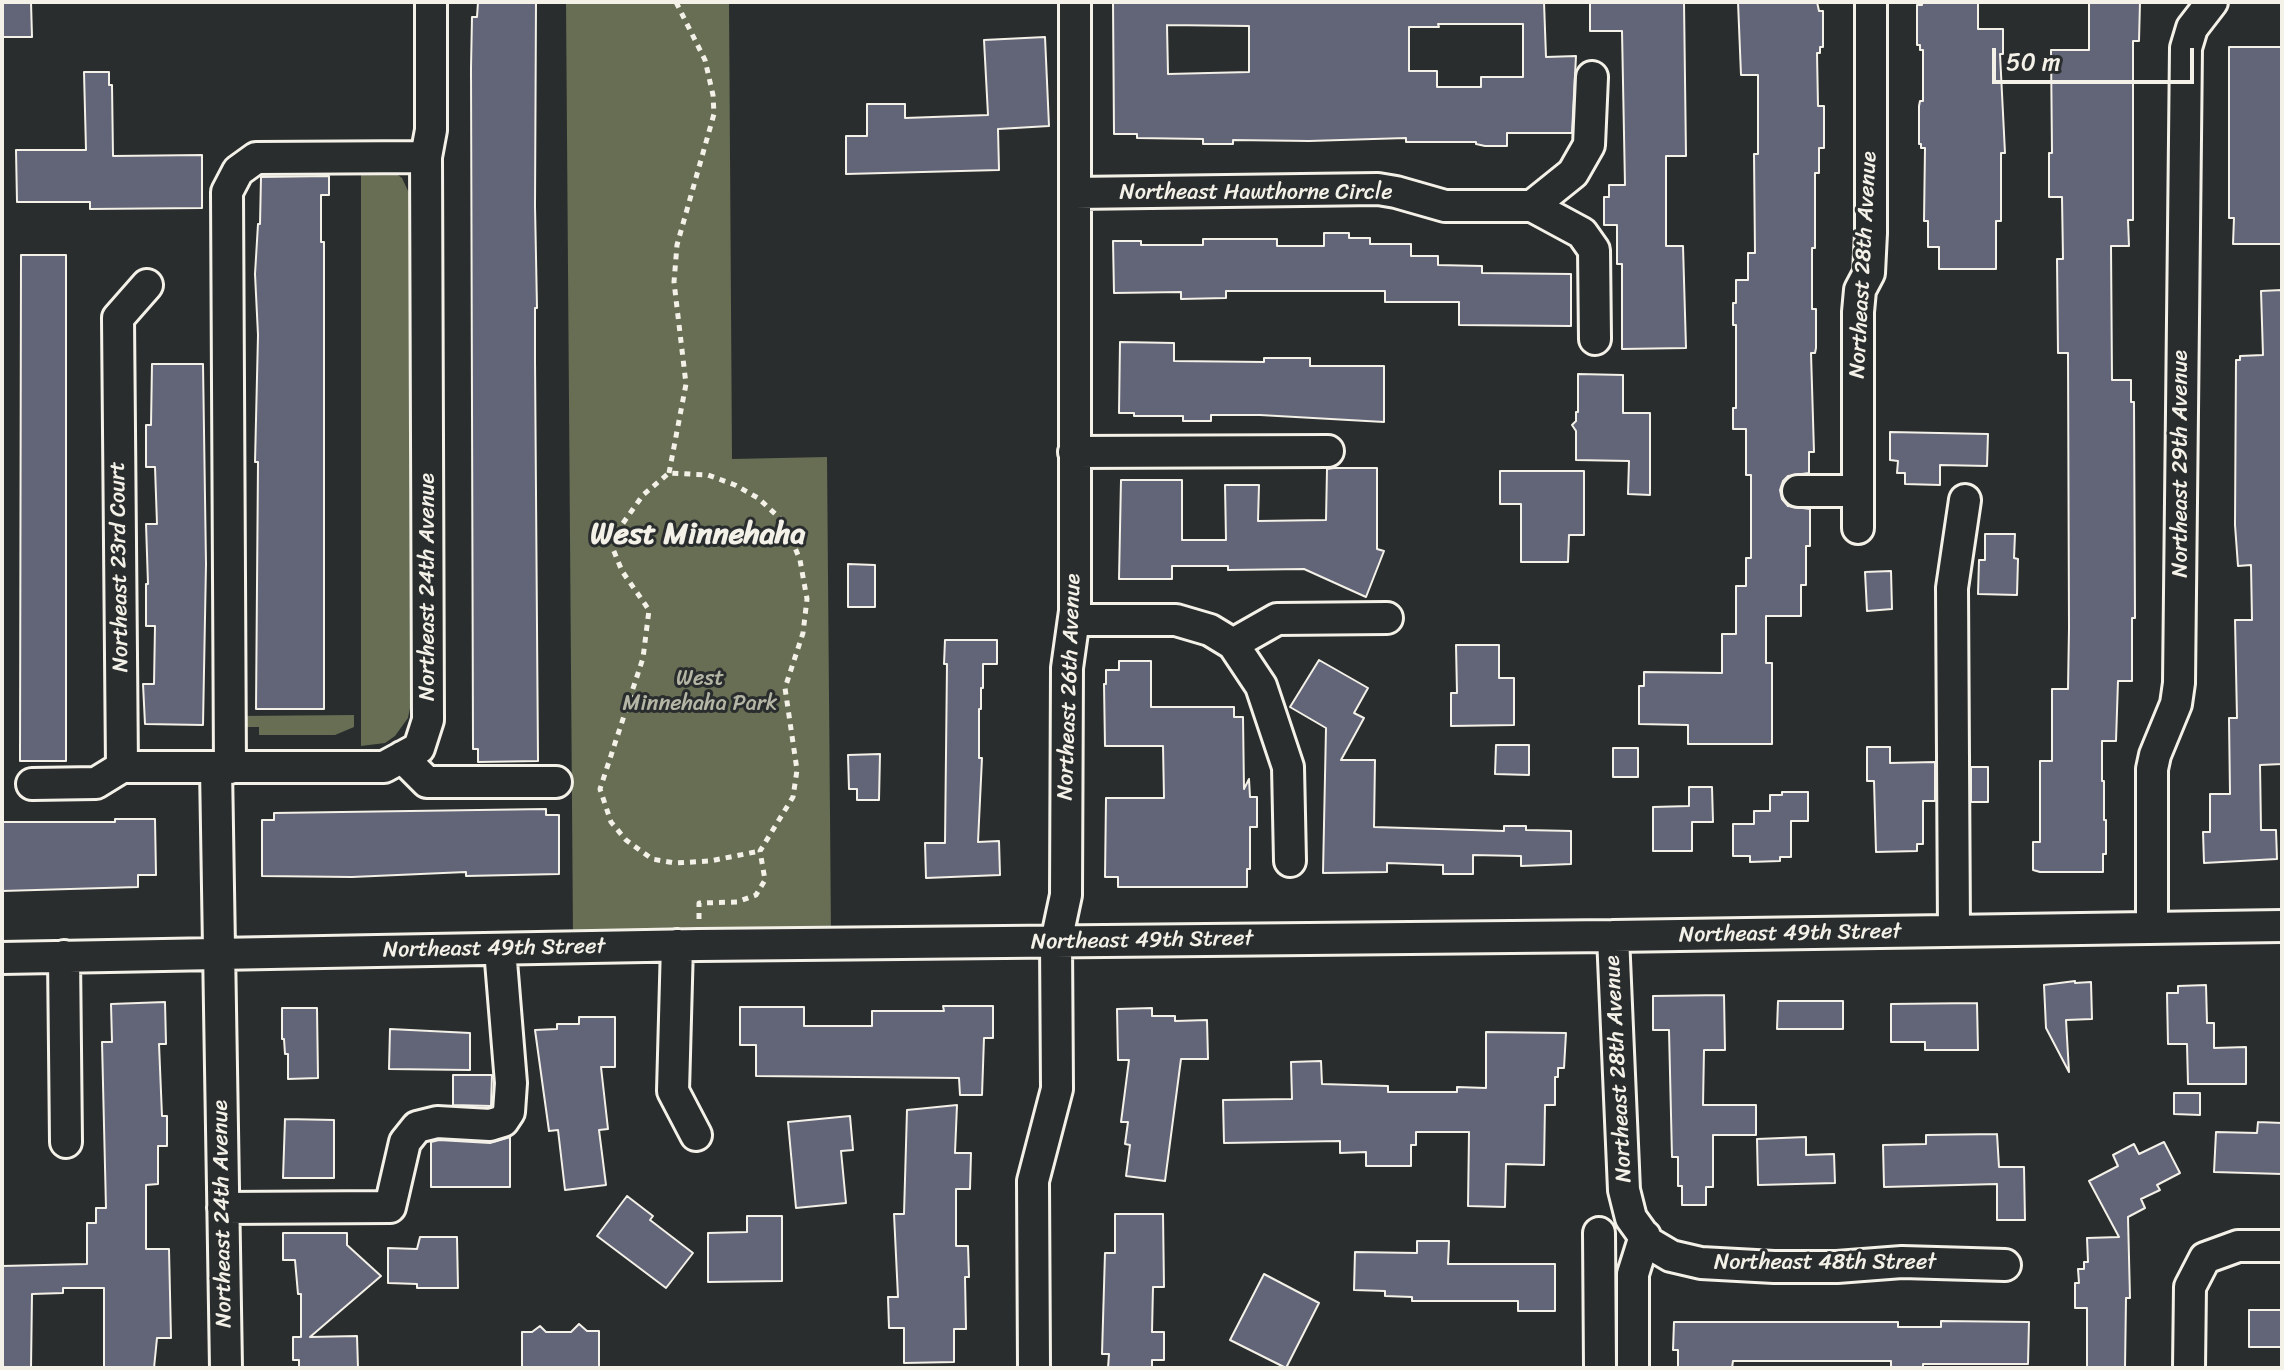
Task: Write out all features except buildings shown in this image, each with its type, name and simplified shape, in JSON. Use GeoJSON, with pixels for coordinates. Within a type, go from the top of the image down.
{"type":"FeatureCollection","features":[{"type":"Feature","properties":{"kind":"street","name":"Northeast 24th Avenue"},"geometry":{"type":"LineString","coordinates":[[402,757],[419,748],[428,720],[426,157],[431,130],[431,2]]}},
{"type":"Feature","properties":{"kind":"street","name":"Northeast 26th Avenue"},"geometry":{"type":"LineString","coordinates":[[1034,1368],[1033,1181],[1057,1089],[1056,942],[1066,895],[1067,668],[1075,620],[1075,2]]}},
{"type":"Feature","properties":{"kind":"street","name":"Northeast 28th Avenue"},"geometry":{"type":"LineString","coordinates":[[1858,528],[1858,312],[1860,290],[1869,273],[1871,233],[1871,2]]}},
{"type":"Feature","properties":{"kind":"street","name":"Northeast 29th Avenue"},"geometry":{"type":"LineString","coordinates":[[2152,928],[2152,769],[2176,704],[2179,683],[2186,48],[2192,28],[2212,2]]}},
{"type":"Feature","properties":{"kind":"street"},"geometry":{"type":"LineString","coordinates":[[1592,77],[1589,145],[1573,173],[1532,206],[1582,233],[1594,250],[1595,339]]}},
{"type":"Feature","properties":{"kind":"street","name":"Northeast 24th Avenue"},"geometry":{"type":"LineString","coordinates":[[226,1368],[218,954],[223,768],[227,192],[238,171],[256,158],[426,157]]}},
{"type":"Feature","properties":{"kind":"street","name":"Northeast Hawthorne Circle"},"geometry":{"type":"LineString","coordinates":[[1075,193],[1378,189],[1445,206],[1532,206]]}},
{"type":"Feature","properties":{"kind":"street","name":"Northeast 23rd Court"},"geometry":{"type":"LineString","coordinates":[[122,767],[118,318],[147,285]]}},
{"type":"Feature","properties":{"kind":"street"},"geometry":{"type":"LineString","coordinates":[[1074,452],[1328,451]]}},
{"type":"Feature","properties":{"kind":"street"},"geometry":{"type":"LineString","coordinates":[[1798,491],[1858,491]]}},
{"type":"Feature","properties":{"kind":"street"},"geometry":{"type":"LineString","coordinates":[[1954,931],[1952,588],[1965,500]]}},
{"type":"Feature","properties":{"kind":"street"},"geometry":{"type":"LineString","coordinates":[[1233,644],[1277,619],[1387,618]]}},
{"type":"Feature","properties":{"kind":"street"},"geometry":{"type":"LineString","coordinates":[[1075,620],[1176,620],[1210,630],[1233,644],[1261,686],[1288,767],[1290,861]]}},
{"type":"Feature","properties":{"kind":"street"},"geometry":{"type":"LineString","coordinates":[[32,784],[96,783],[122,767],[384,767],[402,757],[427,782],[556,782]]}},
{"type":"Feature","properties":{"kind":"street","name":"Northeast 49th Street"},"geometry":{"type":"LineString","coordinates":[[2,958],[677,945],[2282,926]]}},
{"type":"Feature","properties":{"kind":"street","name":"Northeast 28th Avenue"},"geometry":{"type":"LineString","coordinates":[[1613,936],[1624,1190],[1631,1218],[1647,1240]]}},
{"type":"Feature","properties":{"kind":"street"},"geometry":{"type":"LineString","coordinates":[[677,945],[673,1091],[696,1135]]}},
{"type":"Feature","properties":{"kind":"street"},"geometry":{"type":"LineString","coordinates":[[223,1208],[390,1207],[405,1142],[417,1127],[437,1122],[490,1125],[503,1121],[509,1112],[511,1083],[500,949]]}},
{"type":"Feature","properties":{"kind":"street"},"geometry":{"type":"LineString","coordinates":[[64,956],[66,1142]]}},
{"type":"Feature","properties":{"kind":"street"},"geometry":{"type":"LineString","coordinates":[[1599,1233],[1600,1368]]}},
{"type":"Feature","properties":{"kind":"street"},"geometry":{"type":"LineString","coordinates":[[1633,1368],[1633,1274],[1647,1240]]}},
{"type":"Feature","properties":{"kind":"street","name":"Northeast 48th Street"},"geometry":{"type":"LineString","coordinates":[[1647,1240],[1671,1256],[1701,1263],[1774,1267],[1837,1267],[1902,1262],[2005,1265]]}},
{"type":"Feature","properties":{"kind":"street"},"geometry":{"type":"LineString","coordinates":[[2189,1368],[2190,1287],[2205,1258],[2238,1246],[2282,1246]]}},
{"type":"Feature","properties":{"kind":"path"},"geometry":{"type":"LineString","coordinates":[[676,2],[705,60],[714,114],[677,245],[674,282],[686,384],[669,473],[643,495],[621,526],[613,549],[622,571],[649,610],[643,658],[600,789],[611,822],[626,840],[652,859],[675,863],[710,861],[760,851]]}},
{"type":"Feature","properties":{"kind":"path"},"geometry":{"type":"LineString","coordinates":[[669,473],[708,475],[758,498],[785,523],[800,560],[807,599],[803,633],[785,688],[797,770],[793,797],[760,851],[765,880],[756,895],[737,902],[699,903],[699,922]]}},
{"type":"Feature","properties":{"kind":"green space","name":"West Minnehaha Park"},"geometry":{"type":"Polygon","coordinates":[[[566,2],[729,2],[732,459],[827,457],[831,934],[573,938],[566,2]]]}},
{"type":"Feature","properties":{"kind":"green space"},"geometry":{"type":"Polygon","coordinates":[[[361,169],[395,173],[402,178],[409,193],[410,708],[408,718],[395,736],[385,743],[361,746],[361,169]]]}},
{"type":"Feature","properties":{"kind":"green space"},"geometry":{"type":"Polygon","coordinates":[[[354,715],[354,727],[335,735],[259,735],[259,727],[238,727],[239,716],[354,715]]]}},
{"type":"Feature","properties":{"kind":"district","name":"West Minnehaha"},"geometry":{"type":"Point","coordinates":[698,535]}}]}
